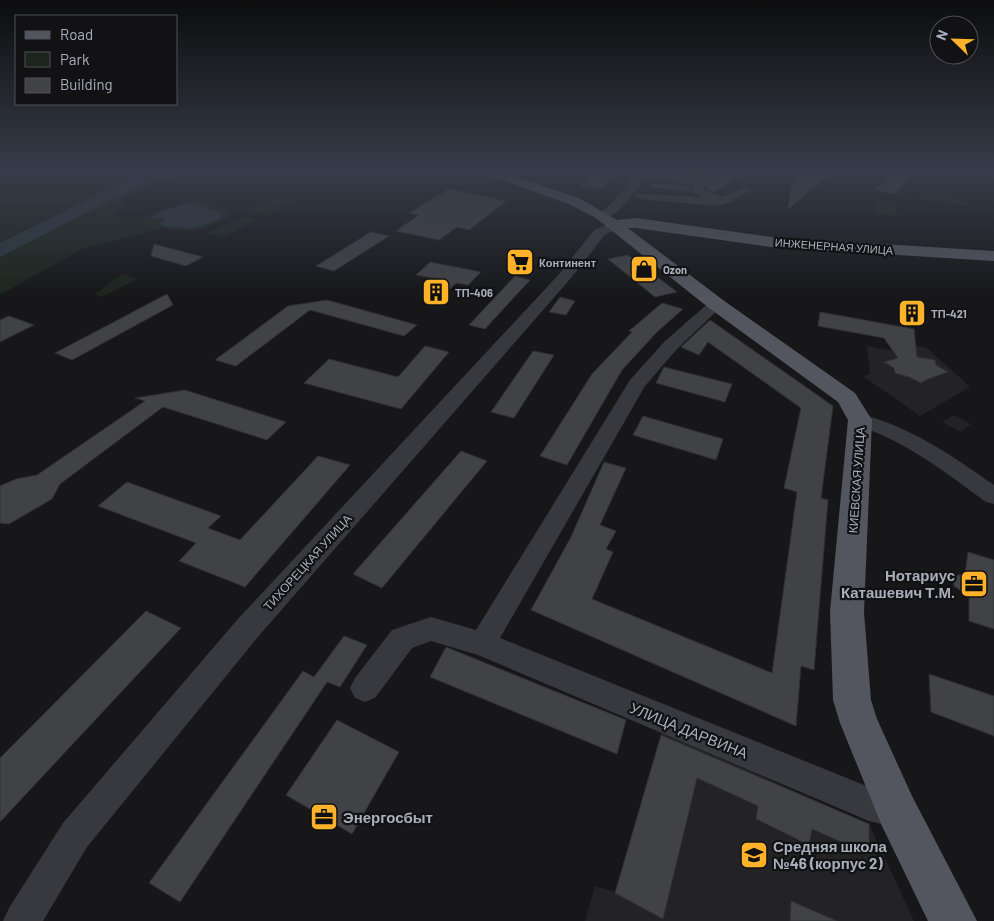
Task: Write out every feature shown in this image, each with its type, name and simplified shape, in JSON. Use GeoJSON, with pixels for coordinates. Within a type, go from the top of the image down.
{"type":"FeatureCollection","features":[{"type":"Feature","properties":{"kind":"main road","name":"КИЕВСКАЯ УЛИЦА"},"geometry":{"type":"LineString","coordinates":[[595,212],[616,225],[716,304],[847,398],[860,420],[847,612],[849,676],[852,700],[897,812],[953,921]]}},
{"type":"Feature","properties":{"kind":"main road","name":"ИНЖЕНЕРНАЯ УЛИЦА"},"geometry":{"type":"LineString","coordinates":[[616,225],[636,223],[771,242],[994,256]]}},
{"type":"Feature","properties":{"kind":"street"},"geometry":{"type":"LineString","coordinates":[[601,215],[608,212]]}},
{"type":"Feature","properties":{"kind":"street","name":"ТИХОРЕЦКАЯ УЛИЦА"},"geometry":{"type":"LineString","coordinates":[[22,921],[75,835],[184,702],[332,534],[382,482],[404,454],[566,275],[598,233],[616,225]]}},
{"type":"Feature","properties":{"kind":"street"},"geometry":{"type":"LineString","coordinates":[[482,644],[637,384],[671,345],[716,304]]}},
{"type":"Feature","properties":{"kind":"street"},"geometry":{"type":"LineString","coordinates":[[860,420],[892,429],[934,454],[994,496]]}},
{"type":"Feature","properties":{"kind":"street","name":"УЛИЦА ДАРВИНА"},"geometry":{"type":"LineString","coordinates":[[365,688],[402,639],[431,629],[482,644],[869,804],[897,812]]}},
{"type":"Feature","properties":{"kind":"shaded area"},"geometry":{"type":"Polygon","coordinates":[[[161,212],[221,213],[220,219],[192,229],[162,226],[161,222],[166,219],[151,218],[161,212]]]}},
{"type":"Feature","properties":{"kind":"shaded area"},"geometry":{"type":"Polygon","coordinates":[[[900,342],[927,348],[970,387],[920,416],[863,376],[870,374],[867,346],[899,352],[900,342]]]}},
{"type":"Feature","properties":{"kind":"shaded area"},"geometry":{"type":"Polygon","coordinates":[[[953,415],[971,424],[961,432],[942,422],[953,415]]]}},
{"type":"Feature","properties":{"kind":"shaded area","name":"Средняя школа №46 (корпус 2)"},"geometry":{"type":"Polygon","coordinates":[[[662,732],[869,824],[914,921],[585,921],[595,886],[615,892],[662,732]]]}},
{"type":"Feature","properties":{"kind":"green space"},"geometry":{"type":"Polygon","coordinates":[[[0,212],[119,212],[115,216],[136,218],[161,212],[152,218],[167,219],[171,227],[192,229],[221,213],[218,212],[227,212],[229,218],[195,232],[161,228],[80,250],[0,295],[0,212]]]}},
{"type":"Feature","properties":{"kind":"green space"},"geometry":{"type":"Polygon","coordinates":[[[251,212],[273,212],[267,215],[251,212]]]}},
{"type":"Feature","properties":{"kind":"green space"},"geometry":{"type":"Polygon","coordinates":[[[896,212],[897,216],[875,213],[896,212]]]}},
{"type":"Feature","properties":{"kind":"green space"},"geometry":{"type":"Polygon","coordinates":[[[243,216],[258,219],[224,237],[208,233],[243,216]]]}},
{"type":"Feature","properties":{"kind":"green space"},"geometry":{"type":"Polygon","coordinates":[[[122,274],[137,279],[101,297],[95,294],[122,274]]]}},
{"type":"Feature","properties":{"kind":"building"},"geometry":{"type":"Polygon","coordinates":[[[492,212],[469,230],[457,227],[439,240],[396,231],[419,215],[409,213],[492,212]]]}},
{"type":"Feature","properties":{"kind":"building"},"geometry":{"type":"Polygon","coordinates":[[[371,232],[389,236],[334,271],[316,266],[371,232]]]}},
{"type":"Feature","properties":{"kind":"building"},"geometry":{"type":"Polygon","coordinates":[[[154,244],[203,257],[186,266],[151,256],[154,244]]]}},
{"type":"Feature","properties":{"kind":"building"},"geometry":{"type":"Polygon","coordinates":[[[628,255],[677,292],[655,297],[608,259],[628,255]]]}},
{"type":"Feature","properties":{"kind":"building"},"geometry":{"type":"Polygon","coordinates":[[[430,262],[481,272],[468,285],[456,283],[439,299],[422,296],[439,279],[416,275],[430,262]]]}},
{"type":"Feature","properties":{"kind":"building"},"geometry":{"type":"Polygon","coordinates":[[[515,276],[530,280],[485,329],[469,325],[515,276]]]}},
{"type":"Feature","properties":{"kind":"building"},"geometry":{"type":"Polygon","coordinates":[[[167,294],[173,305],[72,360],[55,353],[167,294]]]}},
{"type":"Feature","properties":{"kind":"building"},"geometry":{"type":"Polygon","coordinates":[[[560,297],[575,301],[566,315],[549,312],[560,297]]]}},
{"type":"Feature","properties":{"kind":"building"},"geometry":{"type":"Polygon","coordinates":[[[327,300],[417,325],[404,336],[310,310],[236,366],[215,360],[288,306],[327,300]]]}},
{"type":"Feature","properties":{"kind":"building"},"geometry":{"type":"Polygon","coordinates":[[[662,303],[683,309],[657,332],[622,370],[567,465],[540,456],[592,374],[632,332],[629,331],[662,303]]]}},
{"type":"Feature","properties":{"kind":"building","name":"ТП-421"},"geometry":{"type":"Polygon","coordinates":[[[902,305],[920,308],[922,324],[903,320],[902,305]]]}},
{"type":"Feature","properties":{"kind":"building"},"geometry":{"type":"Polygon","coordinates":[[[820,312],[914,329],[917,357],[935,360],[936,365],[948,372],[921,383],[895,373],[894,368],[884,362],[898,358],[884,338],[818,326],[820,312]]]}},
{"type":"Feature","properties":{"kind":"building"},"geometry":{"type":"Polygon","coordinates":[[[9,316],[34,325],[0,342],[0,320],[9,316]]]}},
{"type":"Feature","properties":{"kind":"building"},"geometry":{"type":"Polygon","coordinates":[[[710,320],[833,406],[821,498],[828,500],[814,670],[801,666],[796,726],[531,610],[571,537],[604,462],[626,468],[600,525],[616,531],[606,549],[613,552],[592,599],[772,673],[797,492],[784,488],[801,408],[708,342],[699,355],[681,347],[710,320]]]}},
{"type":"Feature","properties":{"kind":"building"},"geometry":{"type":"Polygon","coordinates":[[[425,346],[449,352],[401,409],[304,383],[329,359],[398,377],[425,346]]]}},
{"type":"Feature","properties":{"kind":"building"},"geometry":{"type":"Polygon","coordinates":[[[533,351],[554,355],[514,418],[491,412],[533,351]]]}},
{"type":"Feature","properties":{"kind":"building"},"geometry":{"type":"Polygon","coordinates":[[[664,367],[732,384],[725,402],[656,383],[664,367]]]}},
{"type":"Feature","properties":{"kind":"building"},"geometry":{"type":"Polygon","coordinates":[[[185,390],[286,422],[267,440],[163,407],[60,484],[52,499],[9,524],[0,523],[0,486],[16,479],[37,475],[145,401],[135,398],[185,390]]]}},
{"type":"Feature","properties":{"kind":"building"},"geometry":{"type":"Polygon","coordinates":[[[643,416],[723,439],[716,460],[633,435],[643,416]]]}},
{"type":"Feature","properties":{"kind":"building"},"geometry":{"type":"Polygon","coordinates":[[[461,451],[487,461],[382,588],[353,574],[461,451]]]}},
{"type":"Feature","properties":{"kind":"building"},"geometry":{"type":"Polygon","coordinates":[[[318,456],[350,465],[245,587],[179,561],[196,543],[98,506],[127,482],[221,516],[208,528],[240,540],[318,456]]]}},
{"type":"Feature","properties":{"kind":"building"},"geometry":{"type":"Polygon","coordinates":[[[968,552],[994,560],[994,629],[969,621],[969,596],[954,586],[953,576],[965,574],[968,552]]]}},
{"type":"Feature","properties":{"kind":"building"},"geometry":{"type":"Polygon","coordinates":[[[146,611],[181,628],[0,822],[0,758],[146,611]]]}},
{"type":"Feature","properties":{"kind":"building"},"geometry":{"type":"Polygon","coordinates":[[[344,636],[367,645],[340,687],[327,682],[180,902],[149,883],[303,671],[314,677],[344,636]]]}},
{"type":"Feature","properties":{"kind":"building"},"geometry":{"type":"Polygon","coordinates":[[[446,647],[626,720],[617,754],[430,677],[446,647]]]}},
{"type":"Feature","properties":{"kind":"building"},"geometry":{"type":"Polygon","coordinates":[[[929,674],[994,696],[994,736],[931,712],[929,674]]]}},
{"type":"Feature","properties":{"kind":"building"},"geometry":{"type":"Polygon","coordinates":[[[337,720],[399,752],[352,834],[286,795],[337,720]]]}},
{"type":"Feature","properties":{"kind":"building"},"geometry":{"type":"Polygon","coordinates":[[[661,735],[869,824],[869,854],[812,829],[809,845],[756,819],[758,806],[697,778],[663,919],[615,893],[661,735]]]}},
{"type":"Feature","properties":{"kind":"building"},"geometry":{"type":"Polygon","coordinates":[[[791,901],[837,921],[790,921],[791,901]]]}},
{"type":"Feature","properties":{"kind":"waterway"},"geometry":{"type":"LineString","coordinates":[[0,251],[76,212]]}},
{"type":"Feature","properties":{"kind":"place","name":"Континент"},"geometry":{"type":"Point","coordinates":[520,262]}},
{"type":"Feature","properties":{"kind":"place","name":"Ozon"},"geometry":{"type":"Point","coordinates":[644,269]}},
{"type":"Feature","properties":{"kind":"place","name":"ТП-406"},"geometry":{"type":"Point","coordinates":[436,292]}},
{"type":"Feature","properties":{"kind":"place","name":"ТП-421"},"geometry":{"type":"Point","coordinates":[912,313]}},
{"type":"Feature","properties":{"kind":"place","name":"Нотариус Каташевич Т.М."},"geometry":{"type":"Point","coordinates":[974,584]}},
{"type":"Feature","properties":{"kind":"place","name":"Энергосбыт"},"geometry":{"type":"Point","coordinates":[324,817]}},
{"type":"Feature","properties":{"kind":"place","name":"Средняя школа №46 (корпус 2)"},"geometry":{"type":"Point","coordinates":[754,855]}}]}
